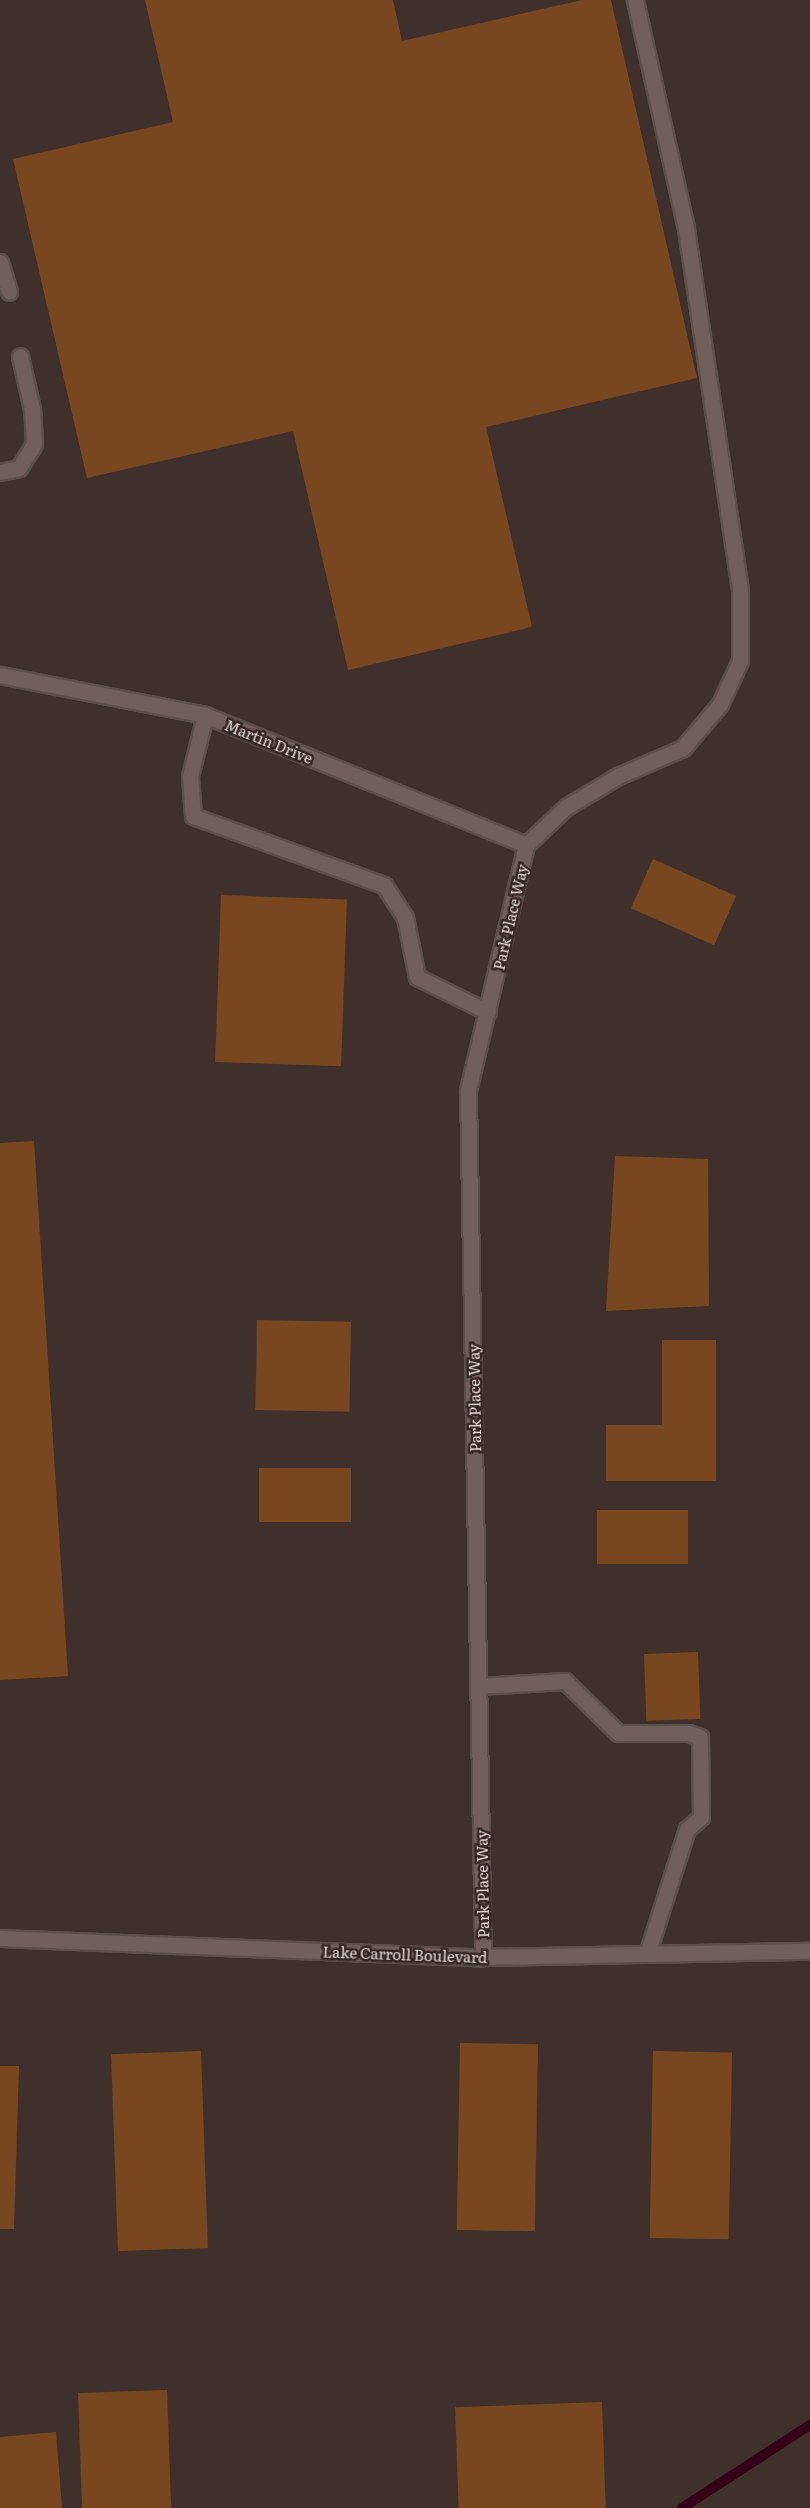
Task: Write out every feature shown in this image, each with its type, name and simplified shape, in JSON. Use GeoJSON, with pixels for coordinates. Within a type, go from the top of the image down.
{"type":"FeatureCollection","features":[{"type":"Feature","properties":{"kind":"street"},"geometry":{"type":"LineString","coordinates":[[526,845],[566,807],[618,776],[683,748],[720,704],[740,661],[740,590],[685,224],[635,0]]}},
{"type":"Feature","properties":{"kind":"street"},"geometry":{"type":"LineString","coordinates":[[0,262],[9,292]]}},
{"type":"Feature","properties":{"kind":"street"},"geometry":{"type":"LineString","coordinates":[[0,472],[19,468],[34,444],[32,409],[20,356]]}},
{"type":"Feature","properties":{"kind":"street","name":"Martin Drive"},"geometry":{"type":"LineString","coordinates":[[0,675],[205,715],[526,845]]}},
{"type":"Feature","properties":{"kind":"street"},"geometry":{"type":"LineString","coordinates":[[205,715],[190,776],[194,816],[384,885],[405,917],[417,977],[488,1012]]}},
{"type":"Feature","properties":{"kind":"street","name":"Park Place Way"},"geometry":{"type":"LineString","coordinates":[[483,1958],[468,1090],[526,845]]}},
{"type":"Feature","properties":{"kind":"street"},"geometry":{"type":"LineString","coordinates":[[479,1686],[565,1681],[618,1733],[689,1733],[700,1737],[700,1817],[687,1829],[647,1954]]}},
{"type":"Feature","properties":{"kind":"street","name":"Lake Carroll Boulevard"},"geometry":{"type":"LineString","coordinates":[[0,1938],[483,1958],[810,1951]]}},
{"type":"Feature","properties":{"kind":"building"},"geometry":{"type":"Polygon","coordinates":[[[145,0],[393,0],[402,41],[582,0],[611,0],[697,378],[486,427],[532,627],[348,670],[293,431],[87,478],[13,159],[173,122],[145,0]]]}},
{"type":"Feature","properties":{"kind":"building"},"geometry":{"type":"Polygon","coordinates":[[[653,859],[736,896],[714,945],[631,908],[653,859]]]}},
{"type":"Feature","properties":{"kind":"building"},"geometry":{"type":"Polygon","coordinates":[[[221,895],[347,899],[341,1066],[215,1062],[221,895]]]}},
{"type":"Feature","properties":{"kind":"building"},"geometry":{"type":"Polygon","coordinates":[[[34,1141],[68,1676],[0,1680],[0,1143],[34,1141]]]}},
{"type":"Feature","properties":{"kind":"building"},"geometry":{"type":"Polygon","coordinates":[[[615,1156],[708,1159],[709,1306],[606,1311],[615,1156]]]}},
{"type":"Feature","properties":{"kind":"building"},"geometry":{"type":"Polygon","coordinates":[[[257,1320],[351,1322],[349,1412],[255,1410],[257,1320]]]}},
{"type":"Feature","properties":{"kind":"building"},"geometry":{"type":"Polygon","coordinates":[[[662,1340],[716,1340],[716,1481],[606,1481],[606,1425],[662,1425],[662,1340]]]}},
{"type":"Feature","properties":{"kind":"building"},"geometry":{"type":"Polygon","coordinates":[[[259,1468],[351,1468],[351,1522],[259,1522],[259,1468]]]}},
{"type":"Feature","properties":{"kind":"building"},"geometry":{"type":"Polygon","coordinates":[[[597,1510],[688,1510],[688,1564],[597,1564],[597,1510]]]}},
{"type":"Feature","properties":{"kind":"building"},"geometry":{"type":"Polygon","coordinates":[[[698,1652],[700,1719],[646,1721],[644,1654],[698,1652]]]}},
{"type":"Feature","properties":{"kind":"building"},"geometry":{"type":"Polygon","coordinates":[[[460,2043],[538,2044],[535,2231],[457,2230],[460,2043]]]}},
{"type":"Feature","properties":{"kind":"building"},"geometry":{"type":"Polygon","coordinates":[[[201,2051],[208,2248],[118,2251],[111,2054],[201,2051]]]}},
{"type":"Feature","properties":{"kind":"building"},"geometry":{"type":"Polygon","coordinates":[[[653,2051],[732,2052],[729,2239],[650,2238],[653,2051]]]}},
{"type":"Feature","properties":{"kind":"building"},"geometry":{"type":"Polygon","coordinates":[[[0,2066],[19,2066],[14,2229],[0,2229],[0,2066]]]}},
{"type":"Feature","properties":{"kind":"building"},"geometry":{"type":"Polygon","coordinates":[[[167,2390],[171,2508],[82,2508],[78,2393],[167,2390]]]}},
{"type":"Feature","properties":{"kind":"building"},"geometry":{"type":"Polygon","coordinates":[[[602,2402],[606,2508],[459,2508],[455,2407],[602,2402]]]}},
{"type":"Feature","properties":{"kind":"building"},"geometry":{"type":"Polygon","coordinates":[[[56,2432],[62,2508],[0,2508],[0,2437],[56,2432]]]}},
{"type":"Feature","properties":{"kind":"waterway"},"geometry":{"type":"LineString","coordinates":[[682,2508],[810,2425]]}}]}
